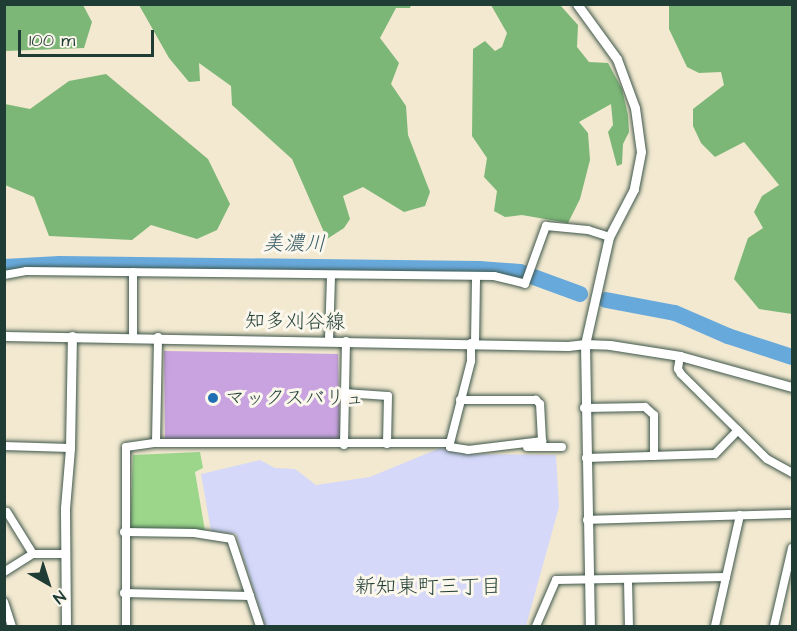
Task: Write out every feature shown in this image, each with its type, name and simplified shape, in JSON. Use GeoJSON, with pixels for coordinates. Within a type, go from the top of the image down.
{"type":"FeatureCollection","features":[{"type":"Feature","properties":{"kind":"street"},"geometry":{"type":"LineString","coordinates":[[577,4],[617,59],[629,88],[640,135],[640,162],[634,189],[609,237],[585,344],[584,408],[590,627]]}},
{"type":"Feature","properties":{"kind":"street"},"geometry":{"type":"LineString","coordinates":[[4,275],[26,272],[133,272],[476,276],[504,277],[525,284],[546,226],[588,230],[609,237]]}},
{"type":"Feature","properties":{"kind":"street"},"geometry":{"type":"LineString","coordinates":[[133,272],[133,337]]}},
{"type":"Feature","properties":{"kind":"street"},"geometry":{"type":"LineString","coordinates":[[330,274],[330,340]]}},
{"type":"Feature","properties":{"kind":"street"},"geometry":{"type":"LineString","coordinates":[[450,444],[471,361],[476,276]]}},
{"type":"Feature","properties":{"kind":"street","name":"知多刈谷線"},"geometry":{"type":"LineString","coordinates":[[4,336],[610,345],[680,356],[792,387]]}},
{"type":"Feature","properties":{"kind":"street"},"geometry":{"type":"LineString","coordinates":[[66,627],[65,508],[70,448],[72,336]]}},
{"type":"Feature","properties":{"kind":"street"},"geometry":{"type":"LineString","coordinates":[[156,443],[158,337]]}},
{"type":"Feature","properties":{"kind":"street"},"geometry":{"type":"LineString","coordinates":[[344,445],[346,340]]}},
{"type":"Feature","properties":{"kind":"street"},"geometry":{"type":"LineString","coordinates":[[680,356],[678,369],[681,374],[767,459],[792,473]]}},
{"type":"Feature","properties":{"kind":"street"},"geometry":{"type":"LineString","coordinates":[[344,393],[388,396],[387,444]]}},
{"type":"Feature","properties":{"kind":"street"},"geometry":{"type":"LineString","coordinates":[[126,627],[124,532],[126,447],[156,443],[450,444],[450,447],[468,450],[542,441],[540,404],[536,400],[460,400]]}},
{"type":"Feature","properties":{"kind":"street"},"geometry":{"type":"LineString","coordinates":[[584,408],[645,407],[654,415],[654,456]]}},
{"type":"Feature","properties":{"kind":"street"},"geometry":{"type":"LineString","coordinates":[[586,458],[716,454],[738,430]]}},
{"type":"Feature","properties":{"kind":"street"},"geometry":{"type":"LineString","coordinates":[[525,444],[526,447],[562,447]]}},
{"type":"Feature","properties":{"kind":"street"},"geometry":{"type":"LineString","coordinates":[[4,446],[70,448]]}},
{"type":"Feature","properties":{"kind":"street"},"geometry":{"type":"LineString","coordinates":[[5,510],[33,554]]}},
{"type":"Feature","properties":{"kind":"street"},"geometry":{"type":"LineString","coordinates":[[587,520],[792,514]]}},
{"type":"Feature","properties":{"kind":"street"},"geometry":{"type":"LineString","coordinates":[[716,627],[740,515]]}},
{"type":"Feature","properties":{"kind":"street"},"geometry":{"type":"LineString","coordinates":[[124,532],[194,533],[231,538],[260,627]]}},
{"type":"Feature","properties":{"kind":"street"},"geometry":{"type":"LineString","coordinates":[[774,627],[792,548]]}},
{"type":"Feature","properties":{"kind":"street"},"geometry":{"type":"LineString","coordinates":[[4,572],[33,554],[66,554]]}},
{"type":"Feature","properties":{"kind":"street"},"geometry":{"type":"LineString","coordinates":[[536,627],[556,580],[726,577]]}},
{"type":"Feature","properties":{"kind":"street"},"geometry":{"type":"LineString","coordinates":[[628,580],[629,627]]}},
{"type":"Feature","properties":{"kind":"street"},"geometry":{"type":"LineString","coordinates":[[124,594],[250,596]]}},
{"type":"Feature","properties":{"kind":"street"},"geometry":{"type":"LineString","coordinates":[[4,602],[12,627]]}},
{"type":"Feature","properties":{"kind":"shaded area"},"geometry":{"type":"Polygon","coordinates":[[[440,448],[464,454],[556,455],[559,507],[526,626],[265,626],[236,534],[211,531],[201,474],[260,460],[275,468],[295,469],[316,485],[370,477],[440,448]]]}},
{"type":"Feature","properties":{"kind":"green space"},"geometry":{"type":"Polygon","coordinates":[[[4,5],[83,5],[92,22],[84,48],[5,51],[4,5]]]}},
{"type":"Feature","properties":{"kind":"green space"},"geometry":{"type":"Polygon","coordinates":[[[139,5],[411,5],[410,8],[396,8],[380,38],[399,63],[391,84],[406,106],[408,135],[430,192],[425,206],[404,212],[363,187],[343,196],[350,219],[344,228],[327,239],[292,159],[232,105],[231,86],[199,63],[200,81],[189,82],[169,58],[139,5]]]}},
{"type":"Feature","properties":{"kind":"green space"},"geometry":{"type":"Polygon","coordinates":[[[491,5],[560,5],[578,25],[577,47],[589,62],[608,63],[622,89],[629,132],[623,144],[622,164],[617,166],[608,132],[613,125],[611,104],[579,122],[588,133],[590,160],[580,199],[568,223],[522,215],[505,217],[494,211],[497,191],[484,177],[487,158],[472,136],[473,49],[485,41],[495,51],[502,47],[507,33],[491,5]]]}},
{"type":"Feature","properties":{"kind":"green space"},"geometry":{"type":"Polygon","coordinates":[[[669,5],[792,5],[792,314],[759,309],[734,279],[748,238],[763,228],[754,212],[762,196],[779,185],[744,142],[715,157],[701,143],[693,126],[693,109],[724,85],[721,72],[699,73],[687,67],[669,29],[669,5]]]}},
{"type":"Feature","properties":{"kind":"green space"},"geometry":{"type":"Polygon","coordinates":[[[106,74],[208,159],[230,204],[217,230],[197,239],[151,225],[132,240],[49,236],[34,197],[5,185],[5,104],[30,109],[69,81],[106,74]]]}},
{"type":"Feature","properties":{"kind":"green space"},"geometry":{"type":"Polygon","coordinates":[[[200,452],[203,468],[195,472],[205,531],[130,533],[133,455],[200,452]]]}},
{"type":"Feature","properties":{"kind":"building"},"geometry":{"type":"Polygon","coordinates":[[[164,351],[338,354],[340,441],[165,439],[164,351]]]}},
{"type":"Feature","properties":{"kind":"waterway","name":"美濃川"},"geometry":{"type":"LineString","coordinates":[[4,267],[60,264],[479,269],[520,272],[580,294]]}},
{"type":"Feature","properties":{"kind":"waterway","name":"美濃川"},"geometry":{"type":"LineString","coordinates":[[606,300],[675,313],[728,336],[792,357]]}},
{"type":"Feature","properties":{"kind":"place","name":"マックスバリュ"},"geometry":{"type":"Point","coordinates":[213,398]}},
{"type":"Feature","properties":{"kind":"district","name":"新知東町三丁目"},"geometry":{"type":"Point","coordinates":[428,587]}}]}
